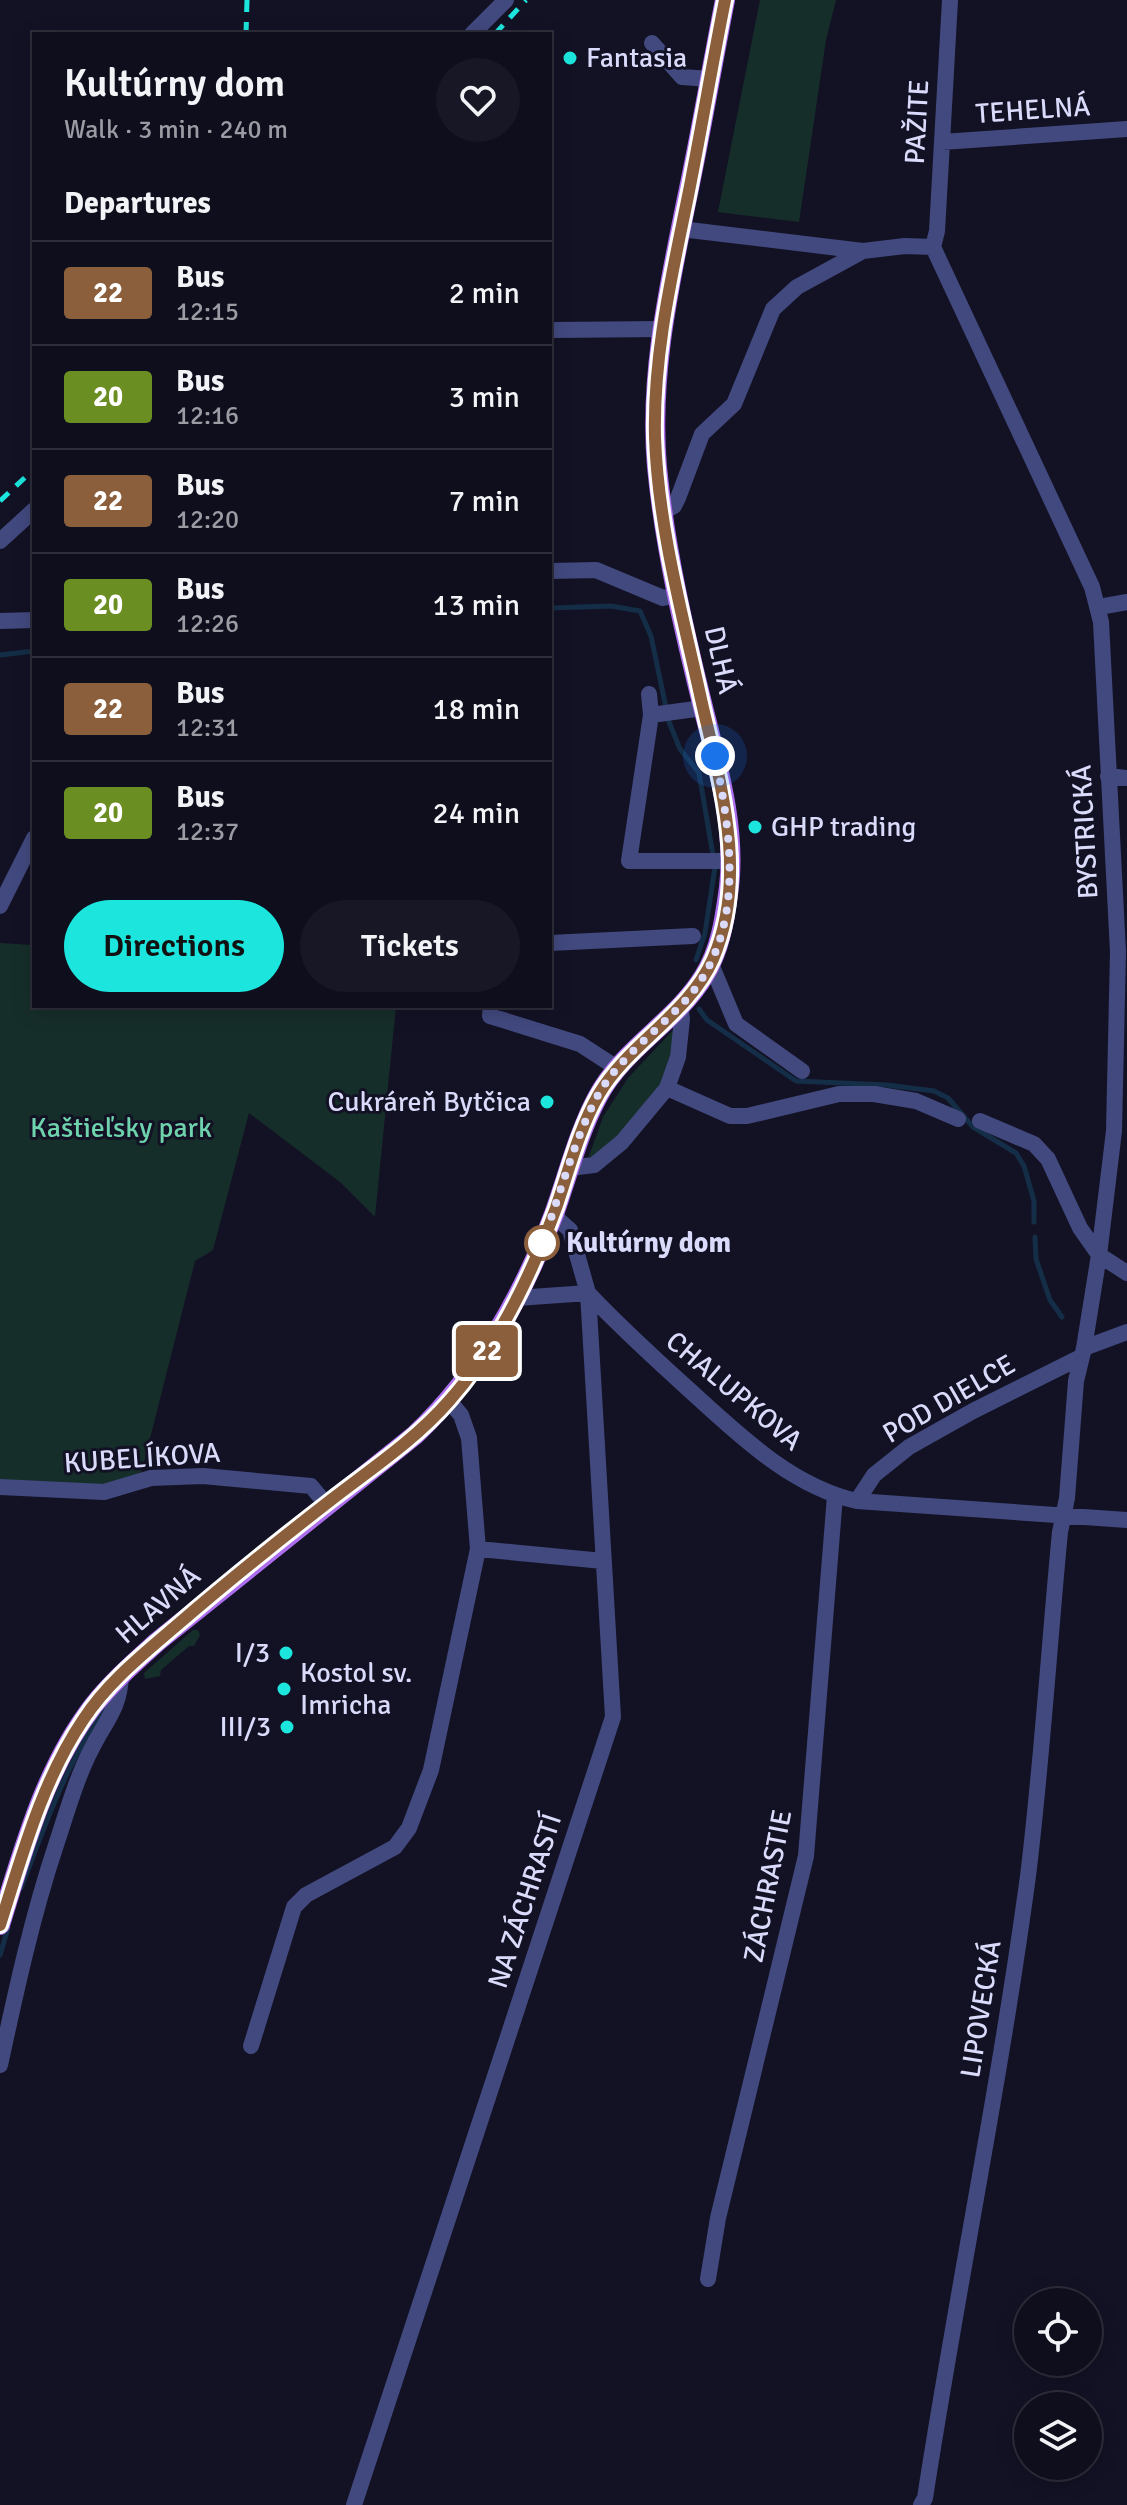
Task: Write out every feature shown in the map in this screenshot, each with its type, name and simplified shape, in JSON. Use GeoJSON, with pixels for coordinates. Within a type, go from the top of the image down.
{"type":"FeatureCollection","features":[{"type":"Feature","properties":{"kind":"main road","name":"DLHÁ"},"geometry":{"type":"LineString","coordinates":[[449,1401],[494,1340],[517,1298],[553,1215],[599,1094],[617,1068],[702,980],[711,964],[724,923],[719,862],[728,829],[719,775],[678,595],[663,512],[655,436],[662,329],[725,0]]}},
{"type":"Feature","properties":{"kind":"main road","name":"HLAVNÁ"},"geometry":{"type":"LineString","coordinates":[[0,1925],[23,1854],[59,1764],[81,1723],[121,1675],[203,1603],[415,1435],[449,1401]]}},
{"type":"Feature","properties":{"kind":"street"},"geometry":{"type":"LineString","coordinates":[[474,32],[506,0]]}},
{"type":"Feature","properties":{"kind":"street","name":"PAŽITE"},"geometry":{"type":"LineString","coordinates":[[933,247],[937,231],[950,0]]}},
{"type":"Feature","properties":{"kind":"street"},"geometry":{"type":"LineString","coordinates":[[652,43],[682,77],[710,79]]}},
{"type":"Feature","properties":{"kind":"street","name":"TEHELNÁ"},"geometry":{"type":"LineString","coordinates":[[942,142],[1127,129]]}},
{"type":"Feature","properties":{"kind":"street"},"geometry":{"type":"LineString","coordinates":[[681,229],[863,251],[905,246],[933,247]]}},
{"type":"Feature","properties":{"kind":"street","name":"BYSTRICKÁ"},"geometry":{"type":"LineString","coordinates":[[933,247],[1099,607],[1118,952],[1117,1058],[1114,1131],[1099,1255],[1076,1381],[1063,1517]]}},
{"type":"Feature","properties":{"kind":"street"},"geometry":{"type":"LineString","coordinates":[[663,512],[674,506],[678,498],[702,434],[734,404],[773,309],[797,287],[863,251]]}},
{"type":"Feature","properties":{"kind":"street"},"geometry":{"type":"LineString","coordinates":[[552,330],[662,329]]}},
{"type":"Feature","properties":{"kind":"street"},"geometry":{"type":"LineString","coordinates":[[0,541],[32,512]]}},
{"type":"Feature","properties":{"kind":"street"},"geometry":{"type":"LineString","coordinates":[[552,571],[596,570],[663,598],[678,595]]}},
{"type":"Feature","properties":{"kind":"street"},"geometry":{"type":"LineString","coordinates":[[1099,607],[1127,602]]}},
{"type":"Feature","properties":{"kind":"street"},"geometry":{"type":"LineString","coordinates":[[0,621],[32,620]]}},
{"type":"Feature","properties":{"kind":"street"},"geometry":{"type":"LineString","coordinates":[[649,694],[662,714],[629,861],[719,862]]}},
{"type":"Feature","properties":{"kind":"street"},"geometry":{"type":"LineString","coordinates":[[662,714],[703,708]]}},
{"type":"Feature","properties":{"kind":"street"},"geometry":{"type":"LineString","coordinates":[[1108,776],[1127,778]]}},
{"type":"Feature","properties":{"kind":"street"},"geometry":{"type":"LineString","coordinates":[[0,906],[32,842]]}},
{"type":"Feature","properties":{"kind":"street"},"geometry":{"type":"LineString","coordinates":[[552,943],[693,936]]}},
{"type":"Feature","properties":{"kind":"street"},"geometry":{"type":"LineString","coordinates":[[711,964],[736,1024],[802,1071]]}},
{"type":"Feature","properties":{"kind":"street"},"geometry":{"type":"LineString","coordinates":[[569,1168],[594,1165],[622,1142],[667,1088],[678,1057],[682,1019],[680,1006]]}},
{"type":"Feature","properties":{"kind":"street"},"geometry":{"type":"LineString","coordinates":[[491,1008],[490,1016],[580,1044],[617,1068]]}},
{"type":"Feature","properties":{"kind":"street"},"geometry":{"type":"LineString","coordinates":[[667,1088],[730,1116],[747,1116],[839,1094],[874,1094],[916,1101],[958,1119]]}},
{"type":"Feature","properties":{"kind":"street"},"geometry":{"type":"LineString","coordinates":[[980,1121],[1034,1144],[1048,1159],[1080,1228],[1099,1255],[1127,1273]]}},
{"type":"Feature","properties":{"kind":"street"},"geometry":{"type":"LineString","coordinates":[[517,1298],[588,1293],[570,1230],[553,1215]]}},
{"type":"Feature","properties":{"kind":"street","name":"CHALUPKOVA"},"geometry":{"type":"LineString","coordinates":[[588,1293],[618,1325],[758,1449],[791,1473],[835,1496],[857,1501],[1127,1520]]}},
{"type":"Feature","properties":{"kind":"street","name":"NA ZÁCHRASTÍ"},"geometry":{"type":"LineString","coordinates":[[354,2505],[613,1717],[588,1293]]}},
{"type":"Feature","properties":{"kind":"street","name":"POD DIELCE"},"geometry":{"type":"LineString","coordinates":[[857,1501],[874,1475],[909,1447],[1082,1353],[1127,1332]]}},
{"type":"Feature","properties":{"kind":"street"},"geometry":{"type":"LineString","coordinates":[[251,2046],[294,1907],[306,1895],[395,1847],[409,1828],[431,1770],[478,1549],[469,1438],[461,1415],[449,1401]]}},
{"type":"Feature","properties":{"kind":"street","name":"KUBELÍKOVA"},"geometry":{"type":"LineString","coordinates":[[0,1487],[104,1492],[151,1478],[203,1476],[311,1486],[326,1504]]}},
{"type":"Feature","properties":{"kind":"street","name":"ZÁCHRASTIE"},"geometry":{"type":"LineString","coordinates":[[708,2279],[718,2218],[806,1856],[835,1496]]}},
{"type":"Feature","properties":{"kind":"street","name":"LIPOVECKÁ"},"geometry":{"type":"LineString","coordinates":[[921,2505],[925,2498],[1011,1991],[1028,1873],[1063,1517]]}},
{"type":"Feature","properties":{"kind":"street"},"geometry":{"type":"LineString","coordinates":[[478,1549],[603,1561]]}},
{"type":"Feature","properties":{"kind":"street"},"geometry":{"type":"LineString","coordinates":[[0,2065],[21,1971],[56,1847],[91,1749],[120,1697],[121,1675]]}},
{"type":"Feature","properties":{"kind":"green space"},"geometry":{"type":"Polygon","coordinates":[[[760,0],[836,0],[826,40],[799,222],[718,212],[760,0]]]}},
{"type":"Feature","properties":{"kind":"green space","name":"Kaštieľsky park"},"geometry":{"type":"Polygon","coordinates":[[[0,943],[32,945],[32,1008],[396,1008],[375,1217],[340,1182],[249,1113],[213,1250],[195,1261],[141,1474],[113,1485],[0,1481],[0,943]]]}},
{"type":"Feature","properties":{"kind":"green space"},"geometry":{"type":"Polygon","coordinates":[[[676,1027],[668,1077],[638,1119],[591,1158],[589,1156],[603,1117],[628,1078],[676,1027]]]}},
{"type":"Feature","properties":{"kind":"green space"},"geometry":{"type":"Polygon","coordinates":[[[193,1630],[198,1630],[200,1635],[194,1646],[189,1646],[161,1670],[160,1676],[145,1679],[144,1673],[193,1630]]]}},
{"type":"Feature","properties":{"kind":"waterway"},"geometry":{"type":"LineString","coordinates":[[552,608],[611,606],[640,611],[651,636],[669,722],[680,749],[699,773],[715,867],[705,933],[696,960]]}},
{"type":"Feature","properties":{"kind":"waterway"},"geometry":{"type":"LineString","coordinates":[[0,655],[32,651]]}},
{"type":"Feature","properties":{"kind":"waterway"},"geometry":{"type":"LineString","coordinates":[[699,1009],[707,1020],[796,1081],[887,1085],[934,1091],[948,1098],[973,1127],[1016,1153],[1024,1166],[1034,1201],[1034,1222]]}},
{"type":"Feature","properties":{"kind":"waterway"},"geometry":{"type":"LineString","coordinates":[[1035,1237],[1036,1259],[1050,1300],[1062,1317]]}},
{"type":"Feature","properties":{"kind":"waterway"},"geometry":{"type":"LineString","coordinates":[[21,1888],[69,1769],[109,1703]]}},
{"type":"Feature","properties":{"kind":"waterway"},"geometry":{"type":"LineString","coordinates":[[0,1955],[8,1928]]}},
{"type":"Feature","properties":{"kind":"railway"},"geometry":{"type":"LineString","coordinates":[[246,32],[247,0]]}},
{"type":"Feature","properties":{"kind":"railway"},"geometry":{"type":"LineString","coordinates":[[497,32],[526,0]]}},
{"type":"Feature","properties":{"kind":"railway"},"geometry":{"type":"LineString","coordinates":[[0,501],[32,471]]}},
{"type":"Feature","properties":{"kind":"bus line","name":"22"},"geometry":{"type":"LineString","coordinates":[[0,1925],[47,1789],[70,1741],[91,1708],[157,1642],[415,1435],[449,1401],[494,1340],[517,1298],[539,1250],[599,1094],[617,1068],[685,1000],[711,964],[724,923],[730,881],[728,829],[666,534],[657,465],[655,414],[666,308],[725,0]]}},
{"type":"Feature","properties":{"kind":"place","name":"Fantasia"},"geometry":{"type":"Point","coordinates":[570,58]}},
{"type":"Feature","properties":{"kind":"place","name":"GHP trading"},"geometry":{"type":"Point","coordinates":[755,827]}},
{"type":"Feature","properties":{"kind":"place","name":"Cukráreň Bytčica"},"geometry":{"type":"Point","coordinates":[547,1102]}},
{"type":"Feature","properties":{"kind":"place","name":"Kultúrny dom"},"geometry":{"type":"Point","coordinates":[542,1243]}},
{"type":"Feature","properties":{"kind":"place","name":"I/3"},"geometry":{"type":"Point","coordinates":[286,1653]}},
{"type":"Feature","properties":{"kind":"place","name":"Kostol sv. Imricha"},"geometry":{"type":"Point","coordinates":[284,1689]}},
{"type":"Feature","properties":{"kind":"place","name":"III/3"},"geometry":{"type":"Point","coordinates":[287,1727]}},
{"type":"Feature","properties":{"kind":"route"},"geometry":{"type":"LineString","coordinates":[[542,1243],[539,1250],[599,1094],[617,1068],[685,1000],[711,964],[724,923],[730,881],[728,829],[715,756]]}}]}
